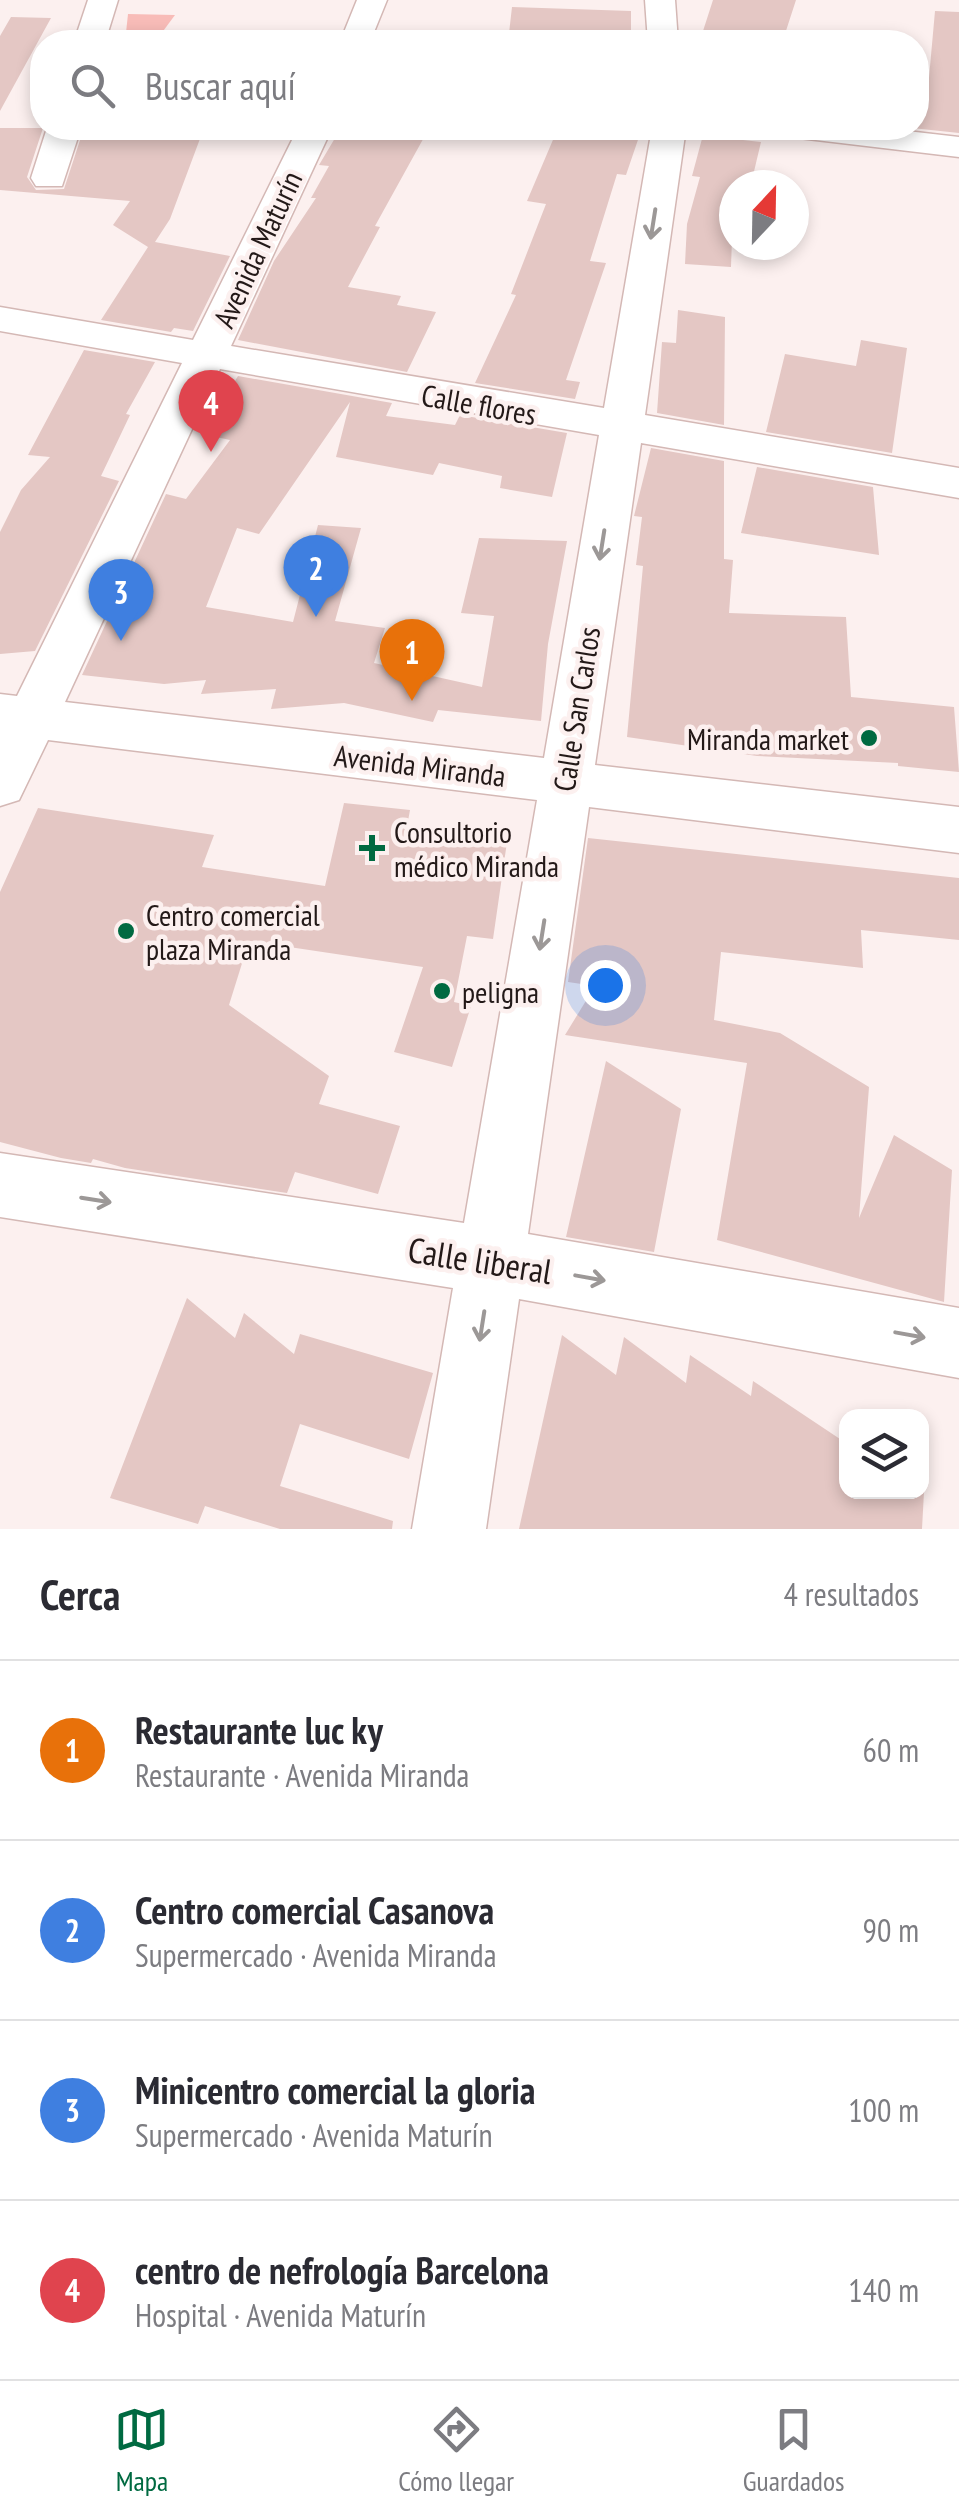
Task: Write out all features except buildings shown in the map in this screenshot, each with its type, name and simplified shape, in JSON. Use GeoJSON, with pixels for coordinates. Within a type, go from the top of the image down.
{"type":"FeatureCollection","features":[{"type":"Feature","properties":{"kind":"street"},"geometry":{"type":"LineString","coordinates":[[94,30],[104,0]]}},
{"type":"Feature","properties":{"kind":"street"},"geometry":{"type":"LineString","coordinates":[[360,30],[372,0]]}},
{"type":"Feature","properties":{"kind":"street"},"geometry":{"type":"LineString","coordinates":[[660,0],[662,30]]}},
{"type":"Feature","properties":{"kind":"street"},"geometry":{"type":"LineString","coordinates":[[48,178],[60,140]]}},
{"type":"Feature","properties":{"kind":"street","name":"Avenida Maturín"},"geometry":{"type":"LineString","coordinates":[[0,785],[18,704],[208,357],[308,140]]}},
{"type":"Feature","properties":{"kind":"street","name":"Calle San Carlos"},"geometry":{"type":"LineString","coordinates":[[449,1529],[667,140]]}},
{"type":"Feature","properties":{"kind":"street"},"geometry":{"type":"LineString","coordinates":[[900,140],[959,147]]}},
{"type":"Feature","properties":{"kind":"street","name":"Calle flores"},"geometry":{"type":"LineString","coordinates":[[0,319],[620,428],[959,482]]}},
{"type":"Feature","properties":{"kind":"street","name":"Avenida Miranda"},"geometry":{"type":"LineString","coordinates":[[18,704],[567,771],[959,830]]}},
{"type":"Feature","properties":{"kind":"street","name":"Avenida Miranda"},"geometry":{"type":"LineString","coordinates":[[567,771],[959,804]]}},
{"type":"Feature","properties":{"kind":"street","name":"Calle liberal"},"geometry":{"type":"LineString","coordinates":[[0,1185],[493,1261],[959,1344]]}},
{"type":"Feature","properties":{"kind":"shaded area"},"geometry":{"type":"Polygon","coordinates":[[[128,14],[175,15],[164,30],[126,30],[128,14]]]}},
{"type":"Feature","properties":{"kind":"place","name":"centro de nefrología Barcelona"},"geometry":{"type":"Point","coordinates":[211,452]}},
{"type":"Feature","properties":{"kind":"place","name":"Centro comercial Casanova"},"geometry":{"type":"Point","coordinates":[316,617]}},
{"type":"Feature","properties":{"kind":"place","name":"Minicentro comercial la gloria"},"geometry":{"type":"Point","coordinates":[121,641]}},
{"type":"Feature","properties":{"kind":"place","name":"Restaurante luc ky"},"geometry":{"type":"Point","coordinates":[412,701]}},
{"type":"Feature","properties":{"kind":"place","name":"Miranda market"},"geometry":{"type":"Point","coordinates":[869,738]}},
{"type":"Feature","properties":{"kind":"place","name":"Consultorio médico Miranda"},"geometry":{"type":"Point","coordinates":[372,848]}},
{"type":"Feature","properties":{"kind":"place","name":"Centro comercial plaza Miranda"},"geometry":{"type":"Point","coordinates":[126,931]}},
{"type":"Feature","properties":{"kind":"place","name":"peligna"},"geometry":{"type":"Point","coordinates":[442,991]}}]}
